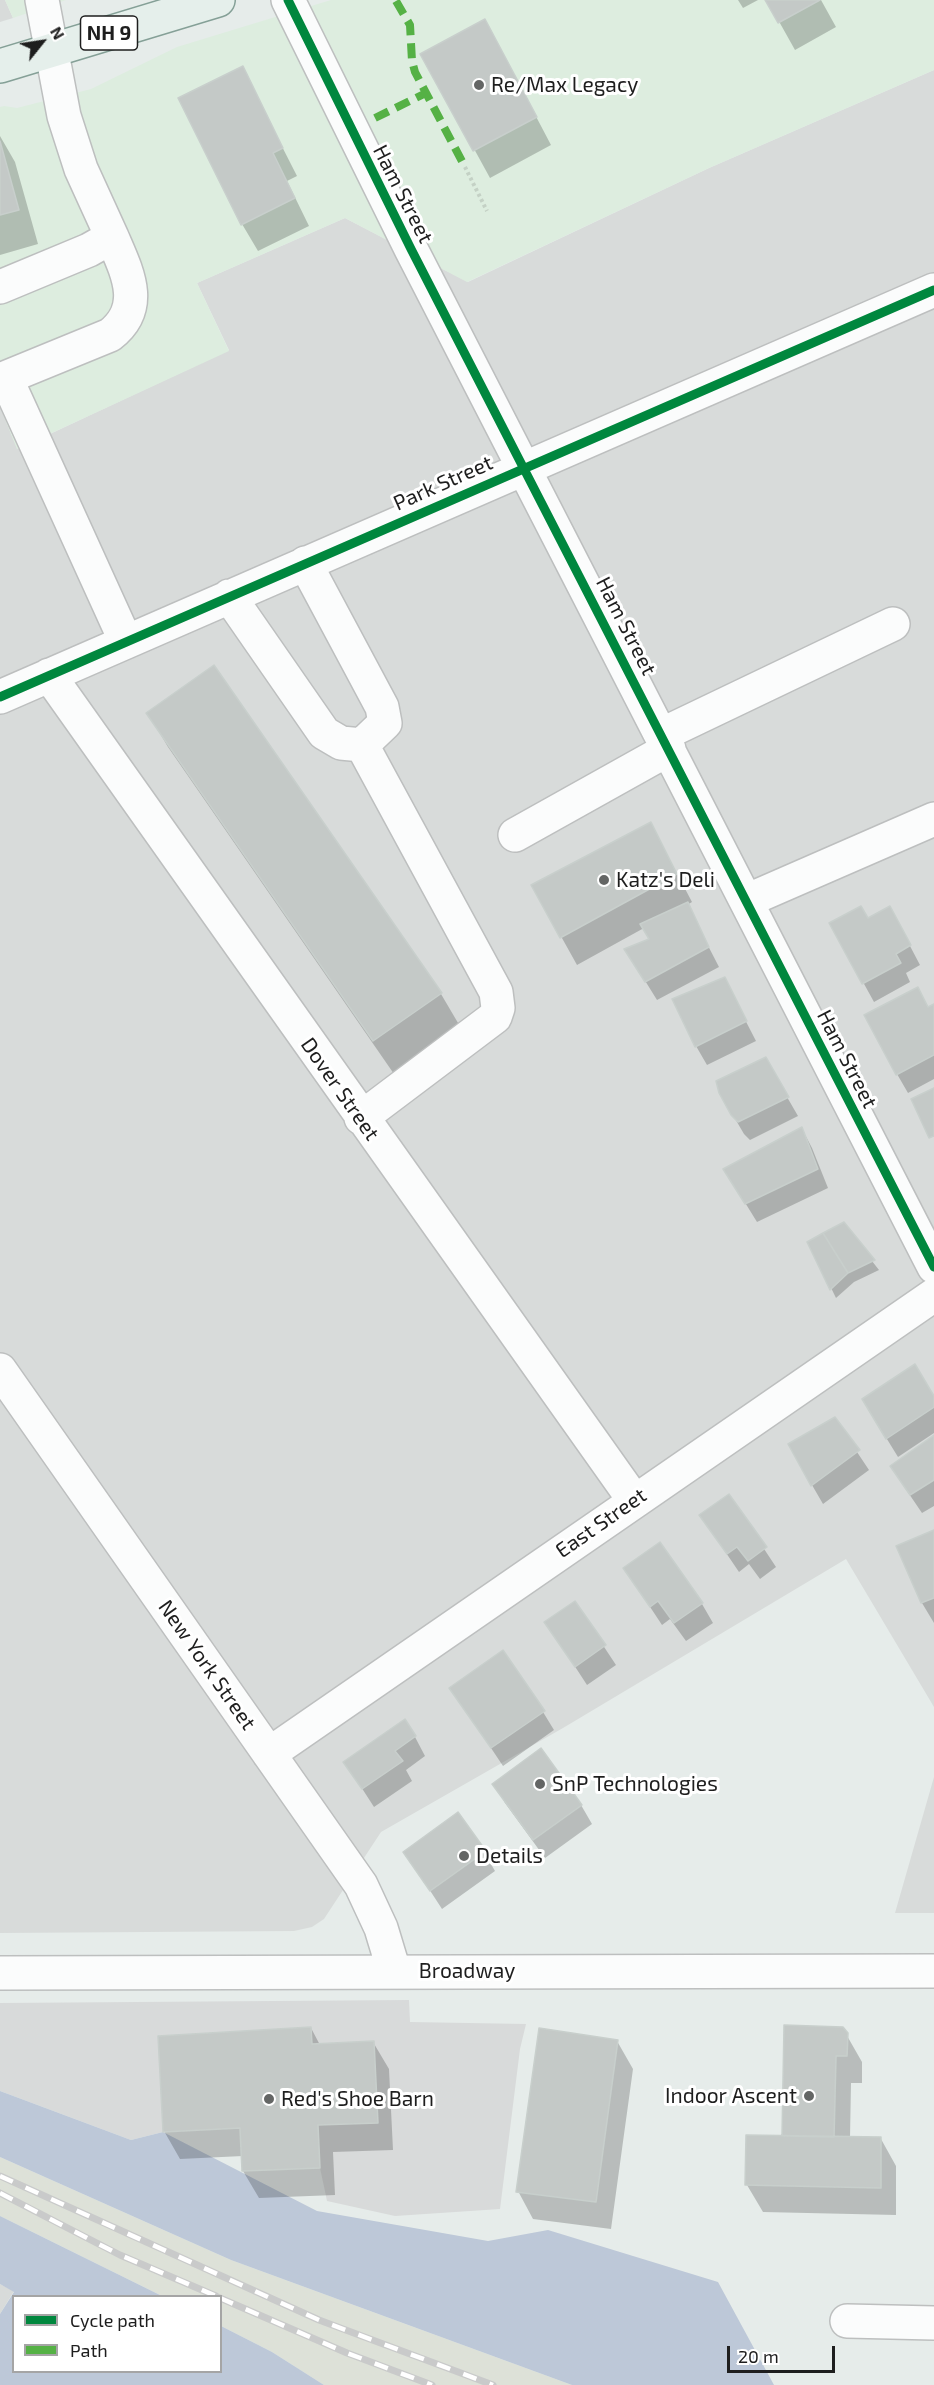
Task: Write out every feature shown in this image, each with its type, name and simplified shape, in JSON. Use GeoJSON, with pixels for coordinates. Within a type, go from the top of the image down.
{"type":"FeatureCollection","features":[{"type":"Feature","properties":{"kind":"main road","name":"NH 9"},"geometry":{"type":"LineString","coordinates":[[0,66],[218,0]]}},
{"type":"Feature","properties":{"kind":"street"},"geometry":{"type":"LineString","coordinates":[[42,0],[64,116],[81,170],[126,270],[131,309],[123,325],[110,335],[3,379],[126,642]]}},
{"type":"Feature","properties":{"kind":"street","name":"Ham Street"},"geometry":{"type":"LineString","coordinates":[[288,0],[411,249],[934,1267]]}},
{"type":"Feature","properties":{"kind":"street"},"geometry":{"type":"LineString","coordinates":[[0,286],[89,250],[112,237]]}},
{"type":"Feature","properties":{"kind":"street","name":"Park Street"},"geometry":{"type":"LineString","coordinates":[[0,697],[934,290]]}},
{"type":"Feature","properties":{"kind":"street"},"geometry":{"type":"LineString","coordinates":[[229,596],[324,733],[341,743],[362,745],[385,723],[382,706],[305,563]]}},
{"type":"Feature","properties":{"kind":"street"},"geometry":{"type":"LineString","coordinates":[[515,836],[665,742],[893,624]]}},
{"type":"Feature","properties":{"kind":"street","name":"Dover Street"},"geometry":{"type":"LineString","coordinates":[[49,675],[634,1500]]}},
{"type":"Feature","properties":{"kind":"street"},"geometry":{"type":"LineString","coordinates":[[361,1118],[481,1029],[495,1017],[498,1008],[492,983],[362,745]]}},
{"type":"Feature","properties":{"kind":"street"},"geometry":{"type":"LineString","coordinates":[[746,901],[934,819]]}},
{"type":"Feature","properties":{"kind":"street","name":"East Street"},"geometry":{"type":"LineString","coordinates":[[269,1754],[934,1295]]}},
{"type":"Feature","properties":{"kind":"street","name":"New York Street"},"geometry":{"type":"LineString","coordinates":[[0,1370],[361,1885],[381,1928],[394,1971]]}},
{"type":"Feature","properties":{"kind":"street","name":"Broadway"},"geometry":{"type":"LineString","coordinates":[[0,1973],[934,1971]]}},
{"type":"Feature","properties":{"kind":"street"},"geometry":{"type":"LineString","coordinates":[[847,2321],[934,2323]]}},
{"type":"Feature","properties":{"kind":"path"},"geometry":{"type":"LineString","coordinates":[[465,167],[487,211]]}},
{"type":"Feature","properties":{"kind":"shaded area"},"geometry":{"type":"Polygon","coordinates":[[[0,0],[5,0],[13,18],[0,22],[0,0]]]}},
{"type":"Feature","properties":{"kind":"shaded area"},"geometry":{"type":"Polygon","coordinates":[[[5,0],[66,0],[13,18],[5,0]]]}},
{"type":"Feature","properties":{"kind":"shaded area"},"geometry":{"type":"Polygon","coordinates":[[[331,0],[934,0],[934,70],[709,168],[467,282],[345,218],[197,283],[229,351],[17,449],[0,407],[0,107],[17,108],[91,89],[177,47],[331,0]]]}},
{"type":"Feature","properties":{"kind":"shaded area"},"geometry":{"type":"Polygon","coordinates":[[[934,70],[934,1707],[846,1559],[563,1728],[381,1832],[324,1919],[312,1927],[294,1931],[0,1933],[0,407],[18,449],[229,350],[197,283],[345,218],[468,282],[709,168],[934,70]]]}},
{"type":"Feature","properties":{"kind":"shaded area"},"geometry":{"type":"Polygon","coordinates":[[[934,1777],[934,1913],[895,1913],[934,1777]]]}},
{"type":"Feature","properties":{"kind":"shaded area"},"geometry":{"type":"Polygon","coordinates":[[[409,2000],[410,2022],[526,2024],[520,2049],[500,2209],[395,2216],[327,2201],[320,2168],[318,2125],[378,2122],[373,2041],[312,2044],[311,2027],[158,2036],[163,2132],[131,2140],[0,2091],[0,2003],[409,2000]]]}},
{"type":"Feature","properties":{"kind":"shaded area"},"geometry":{"type":"Polygon","coordinates":[[[0,2091],[131,2140],[163,2132],[317,2211],[488,2241],[548,2230],[718,2282],[774,2385],[572,2385],[231,2260],[0,2157],[0,2091]]]}},
{"type":"Feature","properties":{"kind":"shaded area"},"geometry":{"type":"Polygon","coordinates":[[[0,2157],[231,2260],[572,2385],[324,2385],[272,2352],[222,2327],[222,2295],[160,2295],[0,2216],[0,2157]]]}},
{"type":"Feature","properties":{"kind":"shaded area"},"geometry":{"type":"Polygon","coordinates":[[[0,2216],[160,2295],[12,2295],[14,2292],[0,2284],[0,2216]]]}},
{"type":"Feature","properties":{"kind":"shaded area"},"geometry":{"type":"Polygon","coordinates":[[[0,2284],[14,2291],[0,2314],[0,2284]]]}},
{"type":"Feature","properties":{"kind":"shaded area"},"geometry":{"type":"Polygon","coordinates":[[[12,2295],[12,2373],[222,2373],[222,2327],[272,2352],[324,2385],[0,2385],[0,2314],[12,2295]]]}},
{"type":"Feature","properties":{"kind":"building"},"geometry":{"type":"Polygon","coordinates":[[[765,0],[820,0],[778,23],[765,0]]]}},
{"type":"Feature","properties":{"kind":"building","name":"Re/Max Legacy"},"geometry":{"type":"Polygon","coordinates":[[[485,19],[537,117],[473,151],[420,54],[485,19]]]}},
{"type":"Feature","properties":{"kind":"building"},"geometry":{"type":"Polygon","coordinates":[[[243,66],[283,148],[273,153],[295,198],[241,225],[178,98],[243,66]]]}},
{"type":"Feature","properties":{"kind":"building"},"geometry":{"type":"Polygon","coordinates":[[[0,141],[19,210],[0,215],[0,141]]]}},
{"type":"Feature","properties":{"kind":"building"},"geometry":{"type":"Polygon","coordinates":[[[214,665],[442,993],[373,1041],[146,713],[214,665]]]}},
{"type":"Feature","properties":{"kind":"building","name":"Katz's Deli"},"geometry":{"type":"Polygon","coordinates":[[[651,822],[677,874],[560,938],[531,885],[651,822]]]}},
{"type":"Feature","properties":{"kind":"building"},"geometry":{"type":"Polygon","coordinates":[[[688,902],[709,947],[645,982],[624,949],[649,939],[640,924],[688,902]]]}},
{"type":"Feature","properties":{"kind":"building"},"geometry":{"type":"Polygon","coordinates":[[[861,906],[868,918],[890,906],[911,945],[896,954],[901,963],[862,984],[829,923],[861,906]]]}},
{"type":"Feature","properties":{"kind":"building"},"geometry":{"type":"Polygon","coordinates":[[[725,977],[747,1021],[695,1047],[672,999],[725,977]]]}},
{"type":"Feature","properties":{"kind":"building"},"geometry":{"type":"Polygon","coordinates":[[[918,987],[928,1007],[934,1004],[934,1055],[896,1075],[864,1015],[918,987]]]}},
{"type":"Feature","properties":{"kind":"building"},"geometry":{"type":"Polygon","coordinates":[[[766,1057],[789,1097],[738,1122],[731,1115],[719,1093],[716,1081],[766,1057]]]}},
{"type":"Feature","properties":{"kind":"building"},"geometry":{"type":"Polygon","coordinates":[[[934,1088],[934,1136],[929,1138],[911,1099],[934,1088]]]}},
{"type":"Feature","properties":{"kind":"building"},"geometry":{"type":"Polygon","coordinates":[[[802,1127],[818,1169],[745,1204],[723,1169],[802,1127]]]}},
{"type":"Feature","properties":{"kind":"building"},"geometry":{"type":"Polygon","coordinates":[[[844,1222],[875,1260],[848,1273],[823,1233],[844,1222]]]}},
{"type":"Feature","properties":{"kind":"building"},"geometry":{"type":"Polygon","coordinates":[[[823,1233],[848,1273],[830,1290],[807,1242],[823,1233]]]}},
{"type":"Feature","properties":{"kind":"building"},"geometry":{"type":"Polygon","coordinates":[[[915,1364],[934,1396],[934,1407],[886,1439],[862,1399],[915,1364]]]}},
{"type":"Feature","properties":{"kind":"building"},"geometry":{"type":"Polygon","coordinates":[[[835,1417],[860,1450],[811,1486],[788,1444],[835,1417]]]}},
{"type":"Feature","properties":{"kind":"building"},"geometry":{"type":"Polygon","coordinates":[[[934,1435],[934,1480],[910,1495],[890,1466],[934,1435]]]}},
{"type":"Feature","properties":{"kind":"building"},"geometry":{"type":"Polygon","coordinates":[[[729,1494],[767,1547],[748,1561],[737,1547],[727,1554],[699,1515],[729,1494]]]}},
{"type":"Feature","properties":{"kind":"building"},"geometry":{"type":"Polygon","coordinates":[[[934,1530],[934,1598],[921,1603],[896,1546],[934,1530]]]}},
{"type":"Feature","properties":{"kind":"building"},"geometry":{"type":"Polygon","coordinates":[[[660,1542],[703,1603],[674,1623],[658,1601],[650,1607],[623,1568],[660,1542]]]}},
{"type":"Feature","properties":{"kind":"building"},"geometry":{"type":"Polygon","coordinates":[[[575,1601],[606,1645],[575,1667],[544,1622],[575,1601]]]}},
{"type":"Feature","properties":{"kind":"building"},"geometry":{"type":"Polygon","coordinates":[[[503,1650],[545,1711],[491,1748],[449,1688],[503,1650]]]}},
{"type":"Feature","properties":{"kind":"building"},"geometry":{"type":"Polygon","coordinates":[[[405,1719],[416,1736],[395,1751],[403,1761],[362,1789],[343,1762],[405,1719]]]}},
{"type":"Feature","properties":{"kind":"building"},"geometry":{"type":"Polygon","coordinates":[[[541,1748],[582,1805],[533,1840],[492,1784],[541,1748]]]}},
{"type":"Feature","properties":{"kind":"building"},"geometry":{"type":"Polygon","coordinates":[[[458,1812],[486,1851],[430,1891],[403,1852],[458,1812]]]}},
{"type":"Feature","properties":{"kind":"building","name":"Indoor Ascent"},"geometry":{"type":"Polygon","coordinates":[[[784,2025],[843,2027],[848,2033],[847,2056],[836,2056],[834,2137],[782,2136],[784,2025]]]}},
{"type":"Feature","properties":{"kind":"building","name":"Red's Shoe Barn"},"geometry":{"type":"Polygon","coordinates":[[[311,2027],[312,2044],[374,2041],[378,2123],[318,2125],[320,2168],[242,2171],[240,2128],[163,2132],[158,2036],[311,2027]]]}},
{"type":"Feature","properties":{"kind":"building"},"geometry":{"type":"Polygon","coordinates":[[[539,2028],[618,2040],[596,2202],[516,2192],[539,2028]]]}},
{"type":"Feature","properties":{"kind":"building"},"geometry":{"type":"Polygon","coordinates":[[[746,2135],[881,2137],[881,2188],[745,2185],[746,2135]]]}},
{"type":"Feature","properties":{"kind":"railway"},"geometry":{"type":"LineString","coordinates":[[0,2176],[319,2320],[493,2385]]}},
{"type":"Feature","properties":{"kind":"railway"},"geometry":{"type":"LineString","coordinates":[[0,2193],[120,2255],[214,2295]]}},
{"type":"Feature","properties":{"kind":"railway"},"geometry":{"type":"LineString","coordinates":[[222,2299],[347,2353],[432,2385]]}},
{"type":"Feature","properties":{"kind":"marked path"},"geometry":{"type":"LineString","coordinates":[[396,1],[410,25],[412,61],[415,72],[465,167]]}},
{"type":"Feature","properties":{"kind":"marked path"},"geometry":{"type":"LineString","coordinates":[[375,118],[426,93]]}},
{"type":"Feature","properties":{"kind":"cycle path"},"geometry":{"type":"LineString","coordinates":[[288,0],[411,249],[934,1267]]}},
{"type":"Feature","properties":{"kind":"cycle path"},"geometry":{"type":"LineString","coordinates":[[0,697],[934,290]]}},
{"type":"Feature","properties":{"kind":"place","name":"Re/Max Legacy"},"geometry":{"type":"Point","coordinates":[479,85]}},
{"type":"Feature","properties":{"kind":"place","name":"Katz's Deli"},"geometry":{"type":"Point","coordinates":[604,880]}},
{"type":"Feature","properties":{"kind":"place","name":"SnP Technologies"},"geometry":{"type":"Point","coordinates":[540,1784]}},
{"type":"Feature","properties":{"kind":"place","name":"Details"},"geometry":{"type":"Point","coordinates":[464,1856]}},
{"type":"Feature","properties":{"kind":"place","name":"Indoor Ascent"},"geometry":{"type":"Point","coordinates":[809,2096]}},
{"type":"Feature","properties":{"kind":"place","name":"Red's Shoe Barn"},"geometry":{"type":"Point","coordinates":[269,2099]}}]}
